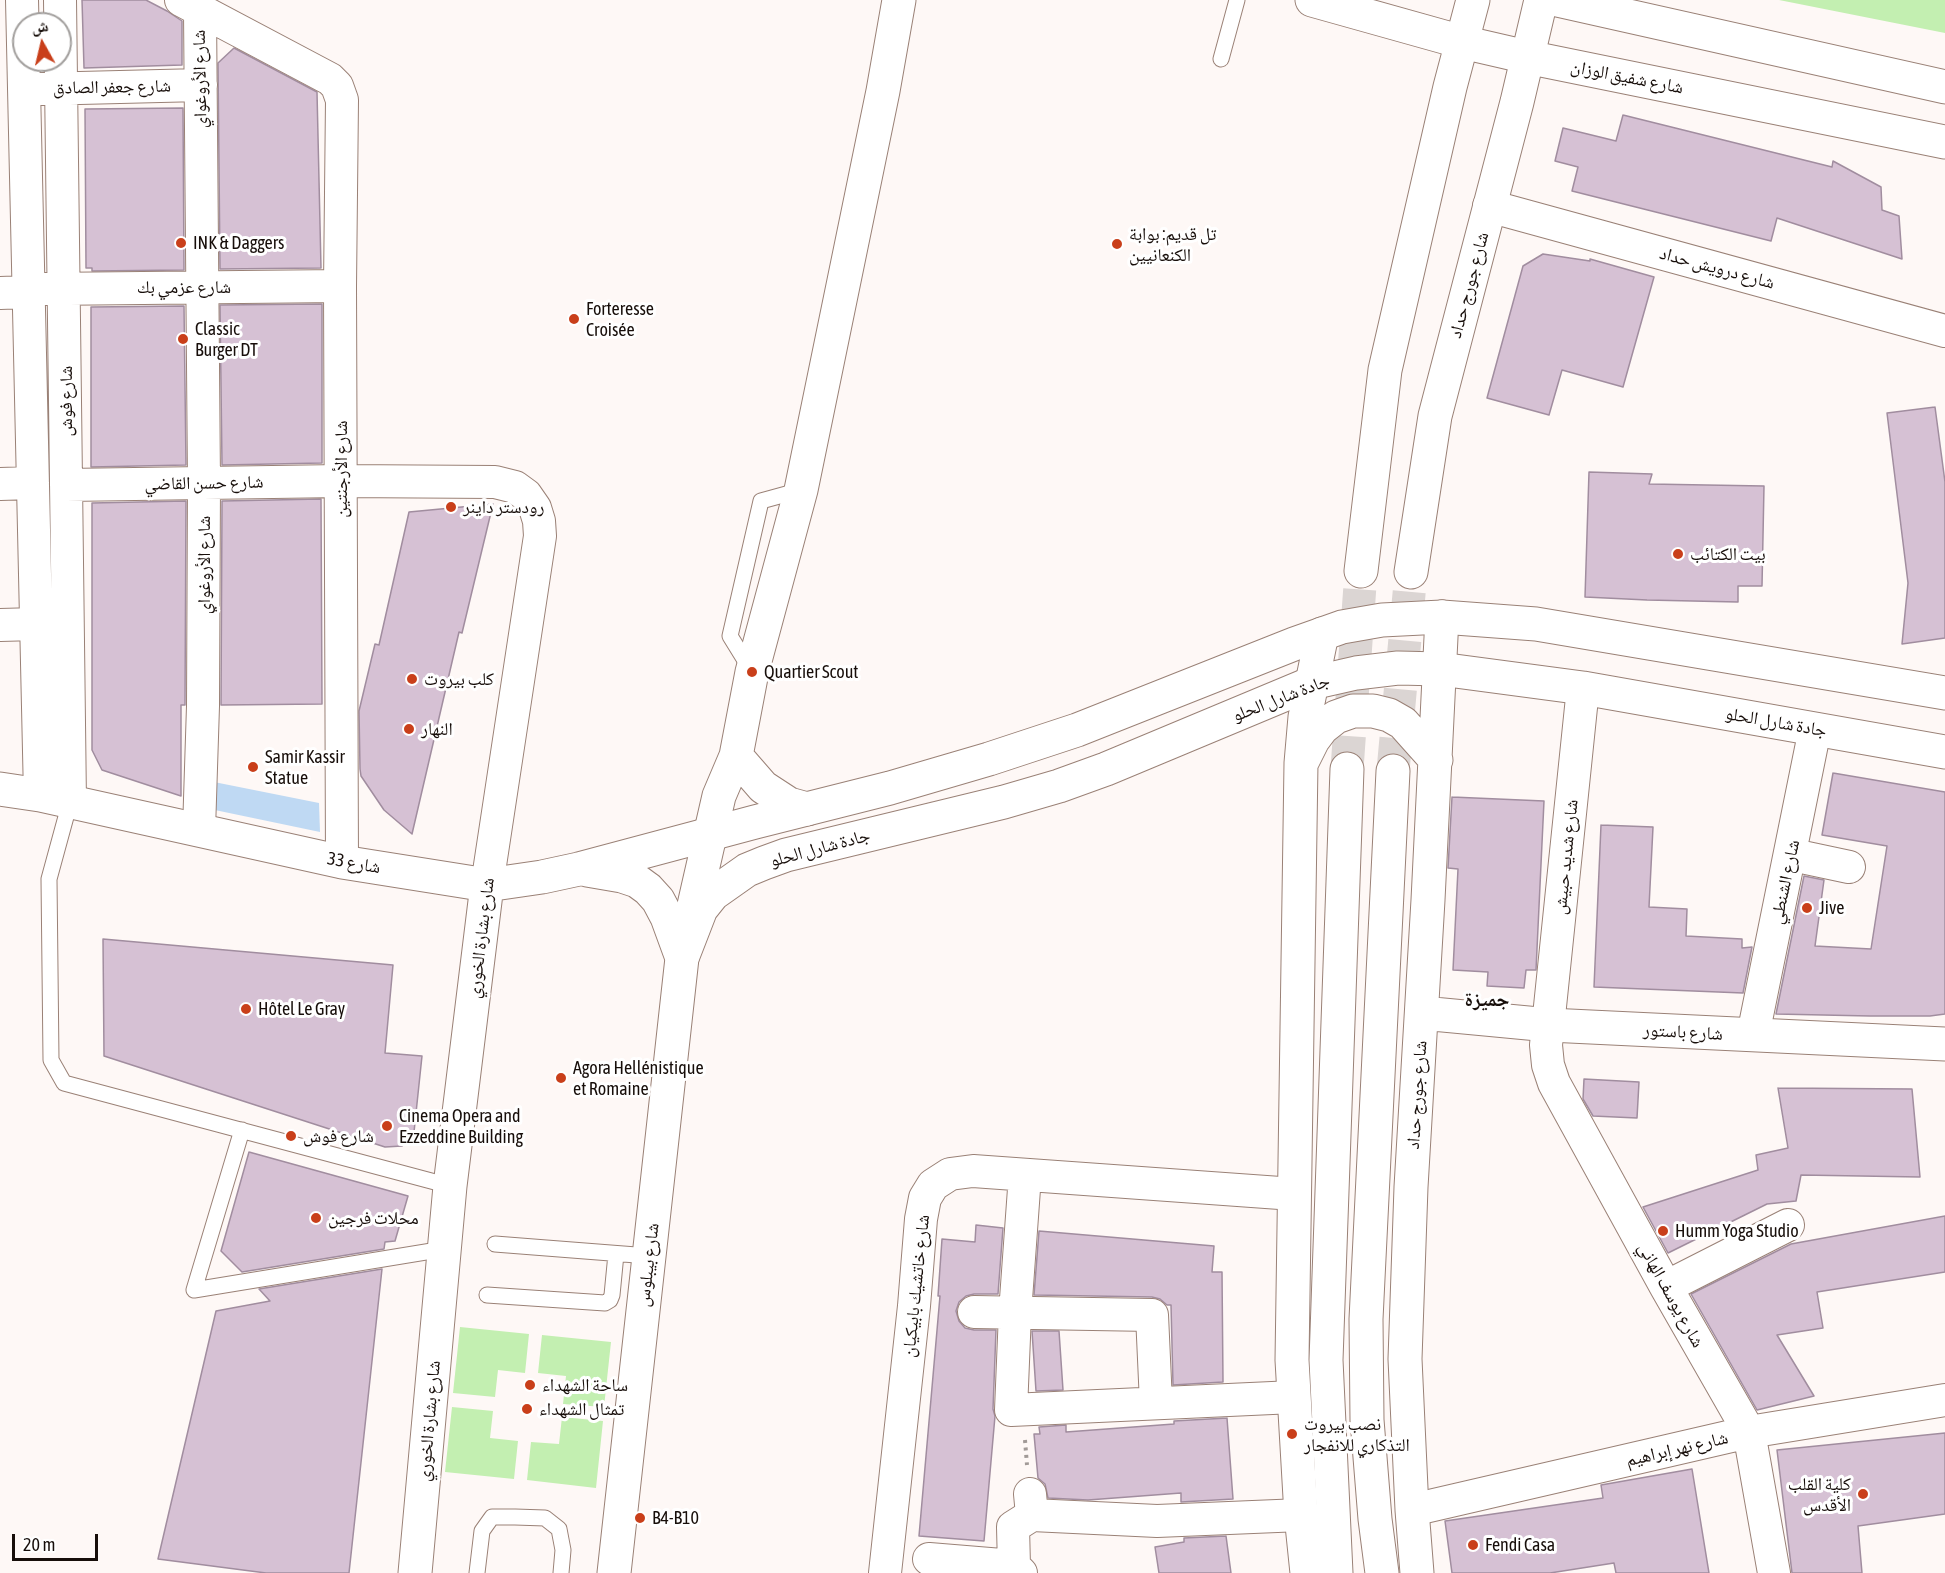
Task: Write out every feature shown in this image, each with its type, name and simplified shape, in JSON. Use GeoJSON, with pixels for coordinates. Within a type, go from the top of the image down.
{"type":"FeatureCollection","features":[{"type":"Feature","properties":{"kind":"main road"},"geometry":{"type":"LineString","coordinates":[[682,958],[718,796],[736,756],[752,672],[801,490],[883,91],[899,0]]}},
{"type":"Feature","properties":{"kind":"main road","name":"شارع شفيق الوزان"},"geometry":{"type":"LineString","coordinates":[[1312,0],[1462,42],[1527,57],[1945,142]]}},
{"type":"Feature","properties":{"kind":"main road"},"geometry":{"type":"LineString","coordinates":[[1361,571],[1385,370],[1473,0]]}},
{"type":"Feature","properties":{"kind":"main road","name":"شارع جورج حداد"},"geometry":{"type":"LineString","coordinates":[[1411,572],[1434,416],[1517,102],[1541,0]]}},
{"type":"Feature","properties":{"kind":"main road"},"geometry":{"type":"LineString","coordinates":[[1557,0],[1945,87]]}},
{"type":"Feature","properties":{"kind":"main road"},"geometry":{"type":"LineString","coordinates":[[709,835],[890,788],[1077,730],[1322,634],[1342,627],[1382,620],[1442,617],[1536,624],[1945,693]]}},
{"type":"Feature","properties":{"kind":"main road","name":"شارع جورج حداد"},"geometry":{"type":"LineString","coordinates":[[1417,1573],[1405,1359],[1411,1187],[1442,617]]}},
{"type":"Feature","properties":{"kind":"main road"},"geometry":{"type":"LineString","coordinates":[[1307,1573],[1301,1515],[1292,1360],[1294,1194],[1301,764],[1305,717],[1322,634]]}},
{"type":"Feature","properties":{"kind":"main road","name":"جادة شارل الحلو"},"geometry":{"type":"LineString","coordinates":[[682,958],[701,909],[713,894],[747,870],[764,862],[1059,786],[1312,684],[1356,673],[1398,668],[1440,669],[1583,688],[1945,752]]}},
{"type":"Feature","properties":{"kind":"main road"},"geometry":{"type":"LineString","coordinates":[[1301,764],[1322,728],[1336,717],[1353,711],[1373,711],[1389,715],[1403,723],[1436,760]]}},
{"type":"Feature","properties":{"kind":"main road"},"geometry":{"type":"LineString","coordinates":[[736,756],[763,787],[789,804],[807,809]]}},
{"type":"Feature","properties":{"kind":"main road"},"geometry":{"type":"LineString","coordinates":[[1336,1573],[1326,1360],[1347,769]]}},
{"type":"Feature","properties":{"kind":"main road"},"geometry":{"type":"LineString","coordinates":[[1382,1573],[1367,1420],[1366,1319],[1392,771]]}},
{"type":"Feature","properties":{"kind":"main road","name":"شارع 33"},"geometry":{"type":"LineString","coordinates":[[0,789],[55,798],[342,862],[487,885],[579,869],[709,835]]}},
{"type":"Feature","properties":{"kind":"main road"},"geometry":{"type":"LineString","coordinates":[[579,869],[622,876],[637,881],[648,889],[658,900],[667,916],[682,958]]}},
{"type":"Feature","properties":{"kind":"main road","name":"شارع بشارة الخوري"},"geometry":{"type":"LineString","coordinates":[[415,1573],[450,1186],[487,885]]}},
{"type":"Feature","properties":{"kind":"main road","name":"شارع بيبلوس"},"geometry":{"type":"LineString","coordinates":[[614,1573],[682,958]]}},
{"type":"Feature","properties":{"kind":"main road","name":"شارع باستور"},"geometry":{"type":"LineString","coordinates":[[1422,1013],[1549,1025],[1945,1044]]}},
{"type":"Feature","properties":{"kind":"street","name":"شارع فوش"},"geometry":{"type":"LineString","coordinates":[[22,0],[24,89],[13,150],[19,291],[33,483],[36,624],[55,798]]}},
{"type":"Feature","properties":{"kind":"street","name":"شارع فوش"},"geometry":{"type":"LineString","coordinates":[[55,798],[66,485],[60,0]]}},
{"type":"Feature","properties":{"kind":"street","name":"شارع الأرجنتين"},"geometry":{"type":"LineString","coordinates":[[191,5],[330,79],[340,93],[343,114],[340,286],[342,862]]}},
{"type":"Feature","properties":{"kind":"street","name":"شارع الأروغواي"},"geometry":{"type":"LineString","coordinates":[[191,5],[201,84],[204,483],[203,706],[199,830]]}},
{"type":"Feature","properties":{"kind":"street","name":"شارع جعفر الصادق"},"geometry":{"type":"LineString","coordinates":[[24,89],[201,84]]}},
{"type":"Feature","properties":{"kind":"street","name":"شارع درويش حداد"},"geometry":{"type":"LineString","coordinates":[[1489,206],[1945,331]]}},
{"type":"Feature","properties":{"kind":"street","name":"شارع عزمي بك"},"geometry":{"type":"LineString","coordinates":[[19,291],[65,288],[340,286]]}},
{"type":"Feature","properties":{"kind":"street","name":"شارع حسن القاضي"},"geometry":{"type":"LineString","coordinates":[[66,485],[341,481]]}},
{"type":"Feature","properties":{"kind":"street","name":"شارع بشارة الخوري"},"geometry":{"type":"LineString","coordinates":[[341,481],[495,482],[515,487],[526,495],[537,514],[539,542],[487,885]]}},
{"type":"Feature","properties":{"kind":"street"},"geometry":{"type":"LineString","coordinates":[[0,484],[33,483]]}},
{"type":"Feature","properties":{"kind":"street"},"geometry":{"type":"LineString","coordinates":[[0,625],[36,624]]}},
{"type":"Feature","properties":{"kind":"street","name":"شارع شديد حبيش"},"geometry":{"type":"LineString","coordinates":[[1549,1025],[1583,688]]}},
{"type":"Feature","properties":{"kind":"street","name":"شارع الشنطي"},"geometry":{"type":"LineString","coordinates":[[1753,1035],[1815,729]]}},
{"type":"Feature","properties":{"kind":"street"},"geometry":{"type":"LineString","coordinates":[[1790,857],[1802,857],[1849,867]]}},
{"type":"Feature","properties":{"kind":"street","name":"شارع يوسف الهاني"},"geometry":{"type":"LineString","coordinates":[[1549,1025],[1546,1045],[1548,1065],[1554,1083],[1749,1432],[1774,1573]]}},
{"type":"Feature","properties":{"kind":"street","name":"شارع خاتشيك بابيكيان"},"geometry":{"type":"LineString","coordinates":[[885,1573],[914,1306],[921,1219],[925,1198],[933,1185],[950,1174],[973,1171],[1294,1194]]}},
{"type":"Feature","properties":{"kind":"street"},"geometry":{"type":"LineString","coordinates":[[1025,1175],[1011,1410],[1294,1397]]}},
{"type":"Feature","properties":{"kind":"street"},"geometry":{"type":"LineString","coordinates":[[1666,1287],[1788,1225]]}},
{"type":"Feature","properties":{"kind":"street"},"geometry":{"type":"LineString","coordinates":[[974,1312],[1152,1315],[1156,1403]]}},
{"type":"Feature","properties":{"kind":"street","name":"شارع نهر إبراهيم"},"geometry":{"type":"LineString","coordinates":[[1412,1510],[1749,1432],[1945,1400]]}},
{"type":"Feature","properties":{"kind":"street"},"geometry":{"type":"LineString","coordinates":[[929,1558],[1017,1569],[1013,1527],[1031,1504],[1157,1521],[1301,1515]]}},
{"type":"Feature","properties":{"kind":"lane"},"geometry":{"type":"LineString","coordinates":[[1221,58],[1237,0]]}},
{"type":"Feature","properties":{"kind":"lane"},"geometry":{"type":"LineString","coordinates":[[55,798],[49,879],[51,1060],[64,1083],[450,1186]]}},
{"type":"Feature","properties":{"kind":"lane"},"geometry":{"type":"LineString","coordinates":[[242,1130],[194,1290],[444,1249]]}},
{"type":"Feature","properties":{"kind":"lane"},"geometry":{"type":"LineString","coordinates":[[495,1244],[649,1256]]}},
{"type":"Feature","properties":{"kind":"lane"},"geometry":{"type":"LineString","coordinates":[[487,1295],[605,1304],[612,1295],[616,1254]]}},
{"type":"Feature","properties":{"kind":"lane"},"geometry":{"type":"LineString","coordinates":[[477,1573],[482,1531],[492,1517],[545,1518],[559,1529],[563,1550],[561,1573]]}},
{"type":"Feature","properties":{"kind":"path"},"geometry":{"type":"LineString","coordinates":[[1023,1409],[1031,1504]]}},
{"type":"Feature","properties":{"kind":"green space"},"geometry":{"type":"Polygon","coordinates":[[[1779,0],[1945,0],[1945,33],[1779,0]]]}},
{"type":"Feature","properties":{"kind":"green space"},"geometry":{"type":"Polygon","coordinates":[[[460,1327],[529,1334],[525,1373],[498,1370],[495,1397],[453,1393],[460,1327]]]}},
{"type":"Feature","properties":{"kind":"green space"},"geometry":{"type":"Polygon","coordinates":[[[542,1335],[611,1342],[604,1407],[563,1404],[566,1376],[538,1373],[542,1335]]]}},
{"type":"Feature","properties":{"kind":"green space"},"geometry":{"type":"Polygon","coordinates":[[[452,1407],[493,1411],[490,1438],[518,1441],[514,1479],[445,1472],[452,1407]]]}},
{"type":"Feature","properties":{"kind":"green space"},"geometry":{"type":"Polygon","coordinates":[[[562,1417],[603,1421],[596,1488],[527,1480],[531,1442],[559,1444],[562,1417]]]}},
{"type":"Feature","properties":{"kind":"water"},"geometry":{"type":"Polygon","coordinates":[[[209,781],[319,803],[320,832],[210,809],[209,781]]]}},
{"type":"Feature","properties":{"kind":"building"},"geometry":{"type":"Polygon","coordinates":[[[82,0],[146,0],[167,11],[182,21],[182,65],[84,68],[82,0]]]}},
{"type":"Feature","properties":{"kind":"building"},"geometry":{"type":"Polygon","coordinates":[[[234,48],[317,92],[321,268],[220,269],[218,63],[234,48]]]}},
{"type":"Feature","properties":{"kind":"building"},"geometry":{"type":"Polygon","coordinates":[[[183,108],[184,270],[92,271],[92,268],[86,268],[85,109],[183,108]]]}},
{"type":"Feature","properties":{"kind":"building"},"geometry":{"type":"Polygon","coordinates":[[[1623,115],[1832,167],[1833,161],[1881,187],[1882,210],[1899,216],[1902,259],[1777,218],[1771,241],[1572,191],[1578,167],[1555,161],[1563,128],[1616,141],[1623,115]]]}},
{"type":"Feature","properties":{"kind":"building"},"geometry":{"type":"Polygon","coordinates":[[[1543,254],[1590,261],[1590,259],[1654,277],[1623,387],[1562,370],[1549,415],[1487,398],[1523,266],[1543,254]]]}},
{"type":"Feature","properties":{"kind":"building"},"geometry":{"type":"Polygon","coordinates":[[[322,304],[322,463],[222,465],[220,305],[322,304]]]}},
{"type":"Feature","properties":{"kind":"building"},"geometry":{"type":"Polygon","coordinates":[[[184,306],[186,465],[91,467],[91,307],[184,306]]]}},
{"type":"Feature","properties":{"kind":"building"},"geometry":{"type":"Polygon","coordinates":[[[1935,407],[1945,482],[1945,638],[1902,644],[1908,583],[1887,413],[1935,407]]]}},
{"type":"Feature","properties":{"kind":"building"},"geometry":{"type":"Polygon","coordinates":[[[1589,472],[1652,474],[1649,484],[1764,486],[1762,586],[1738,586],[1738,602],[1585,597],[1589,472]]]}},
{"type":"Feature","properties":{"kind":"building"},"geometry":{"type":"Polygon","coordinates":[[[321,499],[322,704],[221,705],[222,501],[321,499]]]}},
{"type":"Feature","properties":{"kind":"building"},"geometry":{"type":"Polygon","coordinates":[[[186,501],[185,705],[181,705],[181,796],[102,770],[92,750],[92,503],[186,501]]]}},
{"type":"Feature","properties":{"kind":"building"},"geometry":{"type":"Polygon","coordinates":[[[493,504],[462,633],[459,632],[412,834],[384,810],[361,776],[359,711],[375,644],[379,645],[409,512],[493,504]]]}},
{"type":"Feature","properties":{"kind":"building"},"geometry":{"type":"Polygon","coordinates":[[[1833,773],[1945,792],[1945,1014],[1870,1016],[1776,1014],[1804,876],[1824,880],[1815,946],[1871,949],[1887,846],[1822,835],[1833,773]]]}},
{"type":"Feature","properties":{"kind":"building"},"geometry":{"type":"Polygon","coordinates":[[[1452,797],[1544,801],[1536,970],[1526,970],[1524,988],[1487,986],[1488,972],[1453,970],[1458,869],[1448,868],[1452,797]]]}},
{"type":"Feature","properties":{"kind":"building"},"geometry":{"type":"Polygon","coordinates":[[[1601,825],[1653,827],[1649,907],[1687,909],[1686,936],[1742,939],[1742,948],[1752,947],[1743,993],[1594,987],[1601,825]]]}},
{"type":"Feature","properties":{"kind":"building","name":"Hôtel Le Gray"},"geometry":{"type":"Polygon","coordinates":[[[103,939],[393,965],[385,1053],[422,1056],[414,1132],[402,1146],[385,1147],[104,1056],[103,939]]]}},
{"type":"Feature","properties":{"kind":"building"},"geometry":{"type":"Polygon","coordinates":[[[1584,1079],[1639,1082],[1637,1118],[1593,1116],[1583,1099],[1584,1079]]]}},
{"type":"Feature","properties":{"kind":"building"},"geometry":{"type":"Polygon","coordinates":[[[1778,1088],[1912,1089],[1920,1177],[1801,1175],[1796,1201],[1767,1204],[1668,1253],[1643,1207],[1758,1170],[1756,1155],[1788,1148],[1778,1088]]]}},
{"type":"Feature","properties":{"kind":"building","name":"محلات فرجين"},"geometry":{"type":"Polygon","coordinates":[[[249,1152],[408,1196],[395,1241],[385,1242],[384,1249],[242,1272],[221,1251],[249,1152]]]}},
{"type":"Feature","properties":{"kind":"building"},"geometry":{"type":"Polygon","coordinates":[[[1945,1216],[1945,1272],[1817,1292],[1823,1328],[1777,1335],[1814,1396],[1757,1410],[1691,1294],[1791,1244],[1945,1216]]]}},
{"type":"Feature","properties":{"kind":"building"},"geometry":{"type":"Polygon","coordinates":[[[976,1225],[1003,1228],[998,1294],[966,1296],[959,1302],[956,1311],[959,1321],[965,1328],[996,1330],[993,1409],[995,1416],[984,1541],[919,1536],[940,1296],[938,1296],[942,1239],[975,1242],[976,1225]]]}},
{"type":"Feature","properties":{"kind":"building"},"geometry":{"type":"Polygon","coordinates":[[[1039,1231],[1214,1246],[1212,1272],[1222,1272],[1223,1382],[1173,1385],[1171,1305],[1167,1305],[1160,1299],[1034,1295],[1039,1231]]]}},
{"type":"Feature","properties":{"kind":"building"},"geometry":{"type":"Polygon","coordinates":[[[382,1269],[349,1573],[266,1573],[158,1559],[216,1311],[270,1301],[259,1289],[382,1269]]]}},
{"type":"Feature","properties":{"kind":"building"},"geometry":{"type":"Polygon","coordinates":[[[1032,1331],[1059,1331],[1063,1390],[1036,1391],[1032,1331]]]}},
{"type":"Feature","properties":{"kind":"building"},"geometry":{"type":"Polygon","coordinates":[[[1227,1418],[1233,1499],[1181,1502],[1181,1493],[1088,1500],[1048,1498],[1045,1484],[1038,1478],[1034,1434],[1040,1434],[1039,1427],[1066,1425],[1066,1432],[1227,1418]]]}},
{"type":"Feature","properties":{"kind":"building","name":"كلية القلب الأقدس"},"geometry":{"type":"Polygon","coordinates":[[[1945,1433],[1945,1514],[1858,1526],[1862,1573],[1792,1573],[1777,1450],[1945,1433]]]}},
{"type":"Feature","properties":{"kind":"building"},"geometry":{"type":"Polygon","coordinates":[[[1692,1469],[1709,1573],[1616,1573],[1614,1563],[1550,1573],[1452,1573],[1445,1521],[1603,1498],[1601,1485],[1692,1469]]]}},
{"type":"Feature","properties":{"kind":"building"},"geometry":{"type":"Polygon","coordinates":[[[1226,1536],[1231,1573],[1159,1573],[1155,1547],[1184,1542],[1184,1538],[1226,1536]]]}},
{"type":"Feature","properties":{"kind":"tunnel"},"geometry":{"type":"LineString","coordinates":[[1347,769],[1361,571]]}},
{"type":"Feature","properties":{"kind":"tunnel"},"geometry":{"type":"LineString","coordinates":[[1393,771],[1411,572]]}},
{"type":"Feature","properties":{"kind":"place","name":"INK & Daggers"},"geometry":{"type":"Point","coordinates":[181,243]}},
{"type":"Feature","properties":{"kind":"place","name":"تل قديم: بوابة الكنعانيين"},"geometry":{"type":"Point","coordinates":[1117,244]}},
{"type":"Feature","properties":{"kind":"place","name":"Forteresse Croisée"},"geometry":{"type":"Point","coordinates":[574,319]}},
{"type":"Feature","properties":{"kind":"place","name":"Classic Burger DT"},"geometry":{"type":"Point","coordinates":[183,339]}},
{"type":"Feature","properties":{"kind":"place","name":"رودستر داينر"},"geometry":{"type":"Point","coordinates":[451,507]}},
{"type":"Feature","properties":{"kind":"place","name":"بيت الكتائب"},"geometry":{"type":"Point","coordinates":[1678,554]}},
{"type":"Feature","properties":{"kind":"place","name":"Quartier Scout"},"geometry":{"type":"Point","coordinates":[752,672]}},
{"type":"Feature","properties":{"kind":"place","name":"كلب بيروت"},"geometry":{"type":"Point","coordinates":[412,679]}},
{"type":"Feature","properties":{"kind":"place","name":"النهار"},"geometry":{"type":"Point","coordinates":[409,729]}},
{"type":"Feature","properties":{"kind":"place","name":"Samir Kassir Statue"},"geometry":{"type":"Point","coordinates":[253,767]}},
{"type":"Feature","properties":{"kind":"place","name":"Jive"},"geometry":{"type":"Point","coordinates":[1807,908]}},
{"type":"Feature","properties":{"kind":"place","name":"Hôtel Le Gray"},"geometry":{"type":"Point","coordinates":[246,1009]}},
{"type":"Feature","properties":{"kind":"place","name":"Agora Hellénistique et Romaine"},"geometry":{"type":"Point","coordinates":[561,1078]}},
{"type":"Feature","properties":{"kind":"place","name":"Cinema Opera and Ezzeddine Building"},"geometry":{"type":"Point","coordinates":[387,1126]}},
{"type":"Feature","properties":{"kind":"place","name":"شارع فوش"},"geometry":{"type":"Point","coordinates":[291,1136]}},
{"type":"Feature","properties":{"kind":"place","name":"محلات فرجين"},"geometry":{"type":"Point","coordinates":[316,1218]}},
{"type":"Feature","properties":{"kind":"place","name":"Humm Yoga Studio"},"geometry":{"type":"Point","coordinates":[1663,1231]}},
{"type":"Feature","properties":{"kind":"place","name":"ساحة الشهداء"},"geometry":{"type":"Point","coordinates":[530,1385]}},
{"type":"Feature","properties":{"kind":"place","name":"تمثال الشهداء"},"geometry":{"type":"Point","coordinates":[527,1409]}},
{"type":"Feature","properties":{"kind":"place","name":"نصب بيروت التذكاري للانفجار"},"geometry":{"type":"Point","coordinates":[1292,1434]}},
{"type":"Feature","properties":{"kind":"place","name":"كلية القلب الأقدس"},"geometry":{"type":"Point","coordinates":[1863,1494]}},
{"type":"Feature","properties":{"kind":"place","name":"B4-B10"},"geometry":{"type":"Point","coordinates":[640,1518]}},
{"type":"Feature","properties":{"kind":"place","name":"Fendi Casa"},"geometry":{"type":"Point","coordinates":[1473,1545]}},
{"type":"Feature","properties":{"kind":"district","name":"جميزة"},"geometry":{"type":"Point","coordinates":[1487,1000]}}]}
